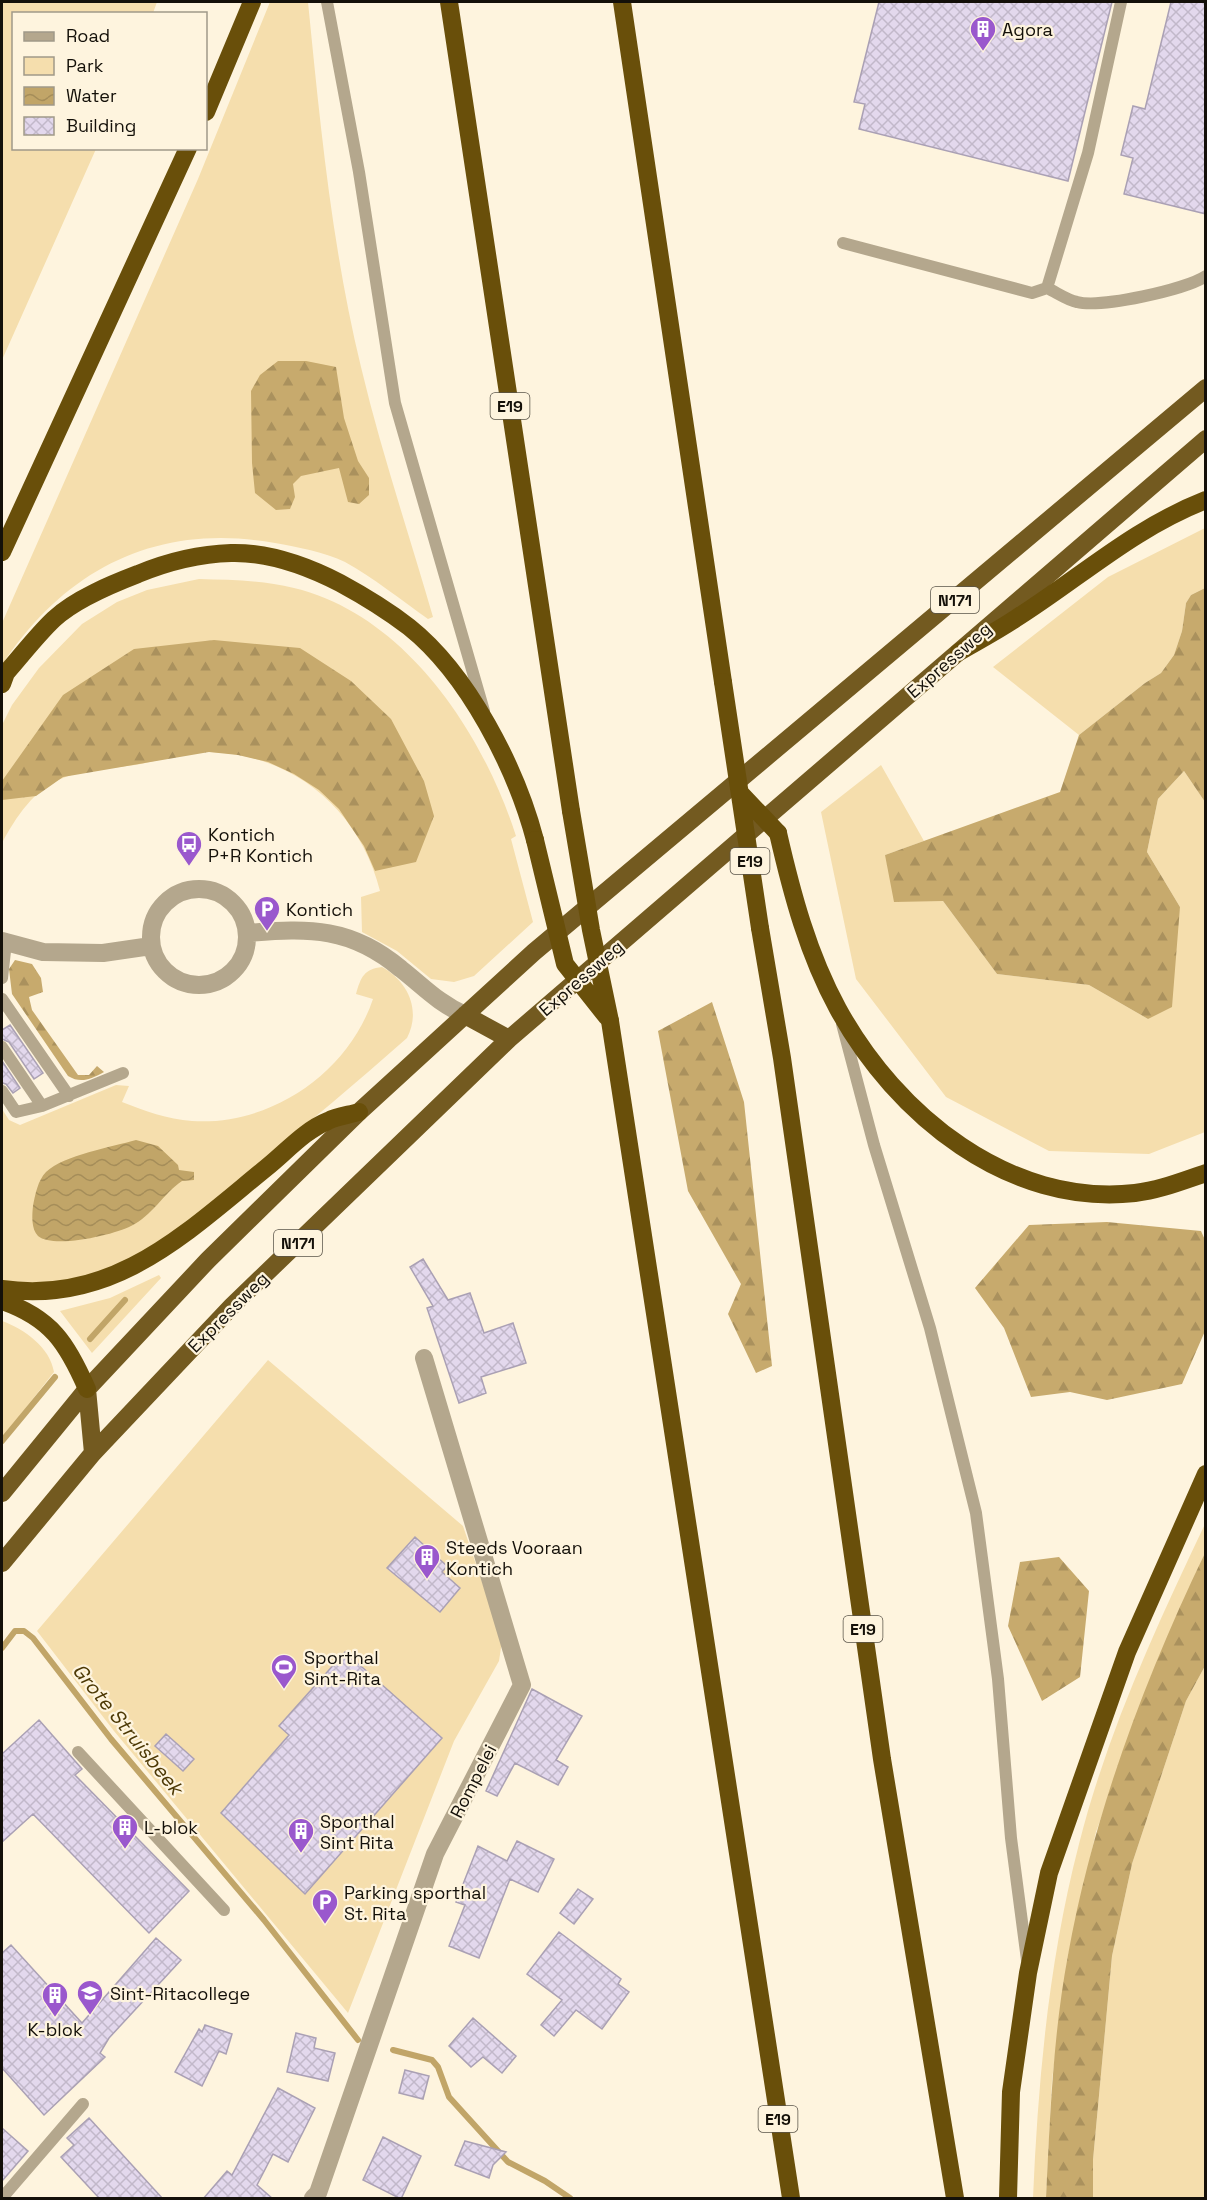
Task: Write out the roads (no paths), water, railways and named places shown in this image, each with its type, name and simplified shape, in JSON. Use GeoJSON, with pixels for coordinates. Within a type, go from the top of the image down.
{"type":"FeatureCollection","features":[{"type":"Feature","properties":{"kind":"highway"},"geometry":{"type":"LineString","coordinates":[[207,110],[252,2]]}},
{"type":"Feature","properties":{"kind":"highway","name":"E19"},"geometry":{"type":"LineString","coordinates":[[448,2],[571,811],[591,930],[610,1021],[791,2199]]}},
{"type":"Feature","properties":{"kind":"highway","name":"E19"},"geometry":{"type":"LineString","coordinates":[[622,2],[760,928],[782,1058],[882,1759],[955,2199]]}},
{"type":"Feature","properties":{"kind":"highway"},"geometry":{"type":"LineString","coordinates":[[2,552],[187,150]]}},
{"type":"Feature","properties":{"kind":"highway","name":"N171"},"geometry":{"type":"LineString","coordinates":[[2,1493],[87,1389],[208,1260],[359,1112],[534,952],[1206,388]]}},
{"type":"Feature","properties":{"kind":"highway","name":"Expressweg"},"geometry":{"type":"LineString","coordinates":[[2,1563],[93,1453],[232,1306],[510,1039],[1206,439]]}},
{"type":"Feature","properties":{"kind":"highway"},"geometry":{"type":"LineString","coordinates":[[959,652],[1016,619],[1090,565],[1141,532],[1175,512],[1206,500]]}},
{"type":"Feature","properties":{"kind":"highway"},"geometry":{"type":"LineString","coordinates":[[2,684],[6,673],[55,617],[105,587],[168,562],[232,553],[286,561],[321,573],[370,599],[411,628],[447,666],[489,727],[512,772],[535,840],[565,964],[610,1021]]}},
{"type":"Feature","properties":{"kind":"highway"},"geometry":{"type":"LineString","coordinates":[[740,793],[778,833],[794,899],[817,963],[839,1010],[867,1053],[906,1102],[949,1140],[992,1165],[1039,1183],[1071,1191],[1102,1194],[1135,1193],[1165,1187],[1206,1173]]}},
{"type":"Feature","properties":{"kind":"highway"},"geometry":{"type":"LineString","coordinates":[[465,1015],[510,1039]]}},
{"type":"Feature","properties":{"kind":"highway"},"geometry":{"type":"LineString","coordinates":[[2,1289],[42,1291],[81,1287],[140,1264],[182,1237],[321,1124],[359,1112]]}},
{"type":"Feature","properties":{"kind":"highway"},"geometry":{"type":"LineString","coordinates":[[2,1300],[37,1316],[56,1333],[68,1348],[87,1389],[93,1453]]}},
{"type":"Feature","properties":{"kind":"highway"},"geometry":{"type":"LineString","coordinates":[[1008,2199],[1011,2092],[1028,1974],[1049,1873],[1127,1652],[1206,1474]]}},
{"type":"Feature","properties":{"kind":"street"},"geometry":{"type":"LineString","coordinates":[[192,889],[207,889],[223,895],[234,903],[243,916],[248,933],[242,961],[228,977],[206,986],[189,985],[173,979],[158,964],[151,946],[153,920],[162,906],[176,895],[192,889]]}},
{"type":"Feature","properties":{"kind":"street"},"geometry":{"type":"LineString","coordinates":[[248,933],[303,931],[343,934],[381,954],[443,1005],[465,1015]]}},
{"type":"Feature","properties":{"kind":"street"},"geometry":{"type":"LineString","coordinates":[[4,941],[43,952],[103,954],[151,946]]}},
{"type":"Feature","properties":{"kind":"street","name":"Rompelei"},"geometry":{"type":"LineString","coordinates":[[313,2199],[318,2193],[435,1854],[522,1685],[424,1358]]}},
{"type":"Feature","properties":{"kind":"lane"},"geometry":{"type":"LineString","coordinates":[[327,2],[359,172],[395,403],[489,727]]}},
{"type":"Feature","properties":{"kind":"lane"},"geometry":{"type":"LineString","coordinates":[[1047,288],[1088,153],[1121,2]]}},
{"type":"Feature","properties":{"kind":"lane"},"geometry":{"type":"LineString","coordinates":[[843,243],[1032,292],[1047,288],[1077,302],[1101,302],[1191,285],[1206,276]]}},
{"type":"Feature","properties":{"kind":"lane"},"geometry":{"type":"LineString","coordinates":[[2,978],[4,941]]}},
{"type":"Feature","properties":{"kind":"lane"},"geometry":{"type":"LineString","coordinates":[[2,999],[69,1096]]}},
{"type":"Feature","properties":{"kind":"lane"},"geometry":{"type":"LineString","coordinates":[[839,1010],[874,1144],[930,1328],[976,1513],[998,1679],[1011,1838],[1028,1974]]}},
{"type":"Feature","properties":{"kind":"lane"},"geometry":{"type":"LineString","coordinates":[[2,1047],[42,1106]]}},
{"type":"Feature","properties":{"kind":"lane"},"geometry":{"type":"LineString","coordinates":[[2,1092],[16,1112],[42,1106],[123,1073]]}},
{"type":"Feature","properties":{"kind":"lane"},"geometry":{"type":"LineString","coordinates":[[78,1752],[224,1910]]}},
{"type":"Feature","properties":{"kind":"lane"},"geometry":{"type":"LineString","coordinates":[[2,2198],[83,2104]]}},
{"type":"Feature","properties":{"kind":"water"},"geometry":{"type":"Polygon","coordinates":[[[136,1140],[158,1146],[178,1165],[179,1170],[194,1172],[194,1180],[182,1181],[145,1217],[123,1230],[70,1241],[46,1240],[38,1236],[33,1226],[33,1206],[39,1183],[46,1172],[76,1156],[136,1140]]]}},
{"type":"Feature","properties":{"kind":"waterway"},"geometry":{"type":"LineString","coordinates":[[90,1339],[125,1300]]}},
{"type":"Feature","properties":{"kind":"waterway"},"geometry":{"type":"LineString","coordinates":[[2,1441],[55,1377]]}},
{"type":"Feature","properties":{"kind":"waterway","name":"Grote Struisbeek"},"geometry":{"type":"LineString","coordinates":[[2,1648],[15,1631],[24,1631],[33,1638],[111,1739],[264,1920],[358,2040]]}},
{"type":"Feature","properties":{"kind":"waterway","name":"Grote Struisbeek"},"geometry":{"type":"LineString","coordinates":[[393,2050],[432,2060],[438,2067],[449,2097],[508,2162],[545,2181],[570,2198]]}},
{"type":"Feature","properties":{"kind":"place","name":"Agora"},"geometry":{"type":"Point","coordinates":[983,52]}},
{"type":"Feature","properties":{"kind":"place","name":"Kontich P+R Kontich"},"geometry":{"type":"Point","coordinates":[189,867]}},
{"type":"Feature","properties":{"kind":"place","name":"Kontich"},"geometry":{"type":"Point","coordinates":[267,932]}},
{"type":"Feature","properties":{"kind":"place","name":"Steeds Vooraan Kontich"},"geometry":{"type":"Point","coordinates":[427,1580]}},
{"type":"Feature","properties":{"kind":"place","name":"Sporthal Sint-Rita"},"geometry":{"type":"Point","coordinates":[284,1690]}},
{"type":"Feature","properties":{"kind":"place","name":"L-blok"},"geometry":{"type":"Point","coordinates":[125,1850]}},
{"type":"Feature","properties":{"kind":"place","name":"Sporthal Sint Rita"},"geometry":{"type":"Point","coordinates":[301,1854]}},
{"type":"Feature","properties":{"kind":"place","name":"Parking sporthal St. Rita"},"geometry":{"type":"Point","coordinates":[325,1925]}},
{"type":"Feature","properties":{"kind":"place","name":"Sint-Ritacollege"},"geometry":{"type":"Point","coordinates":[90,2016]}},
{"type":"Feature","properties":{"kind":"place","name":"K-blok"},"geometry":{"type":"Point","coordinates":[55,2018]}}]}
